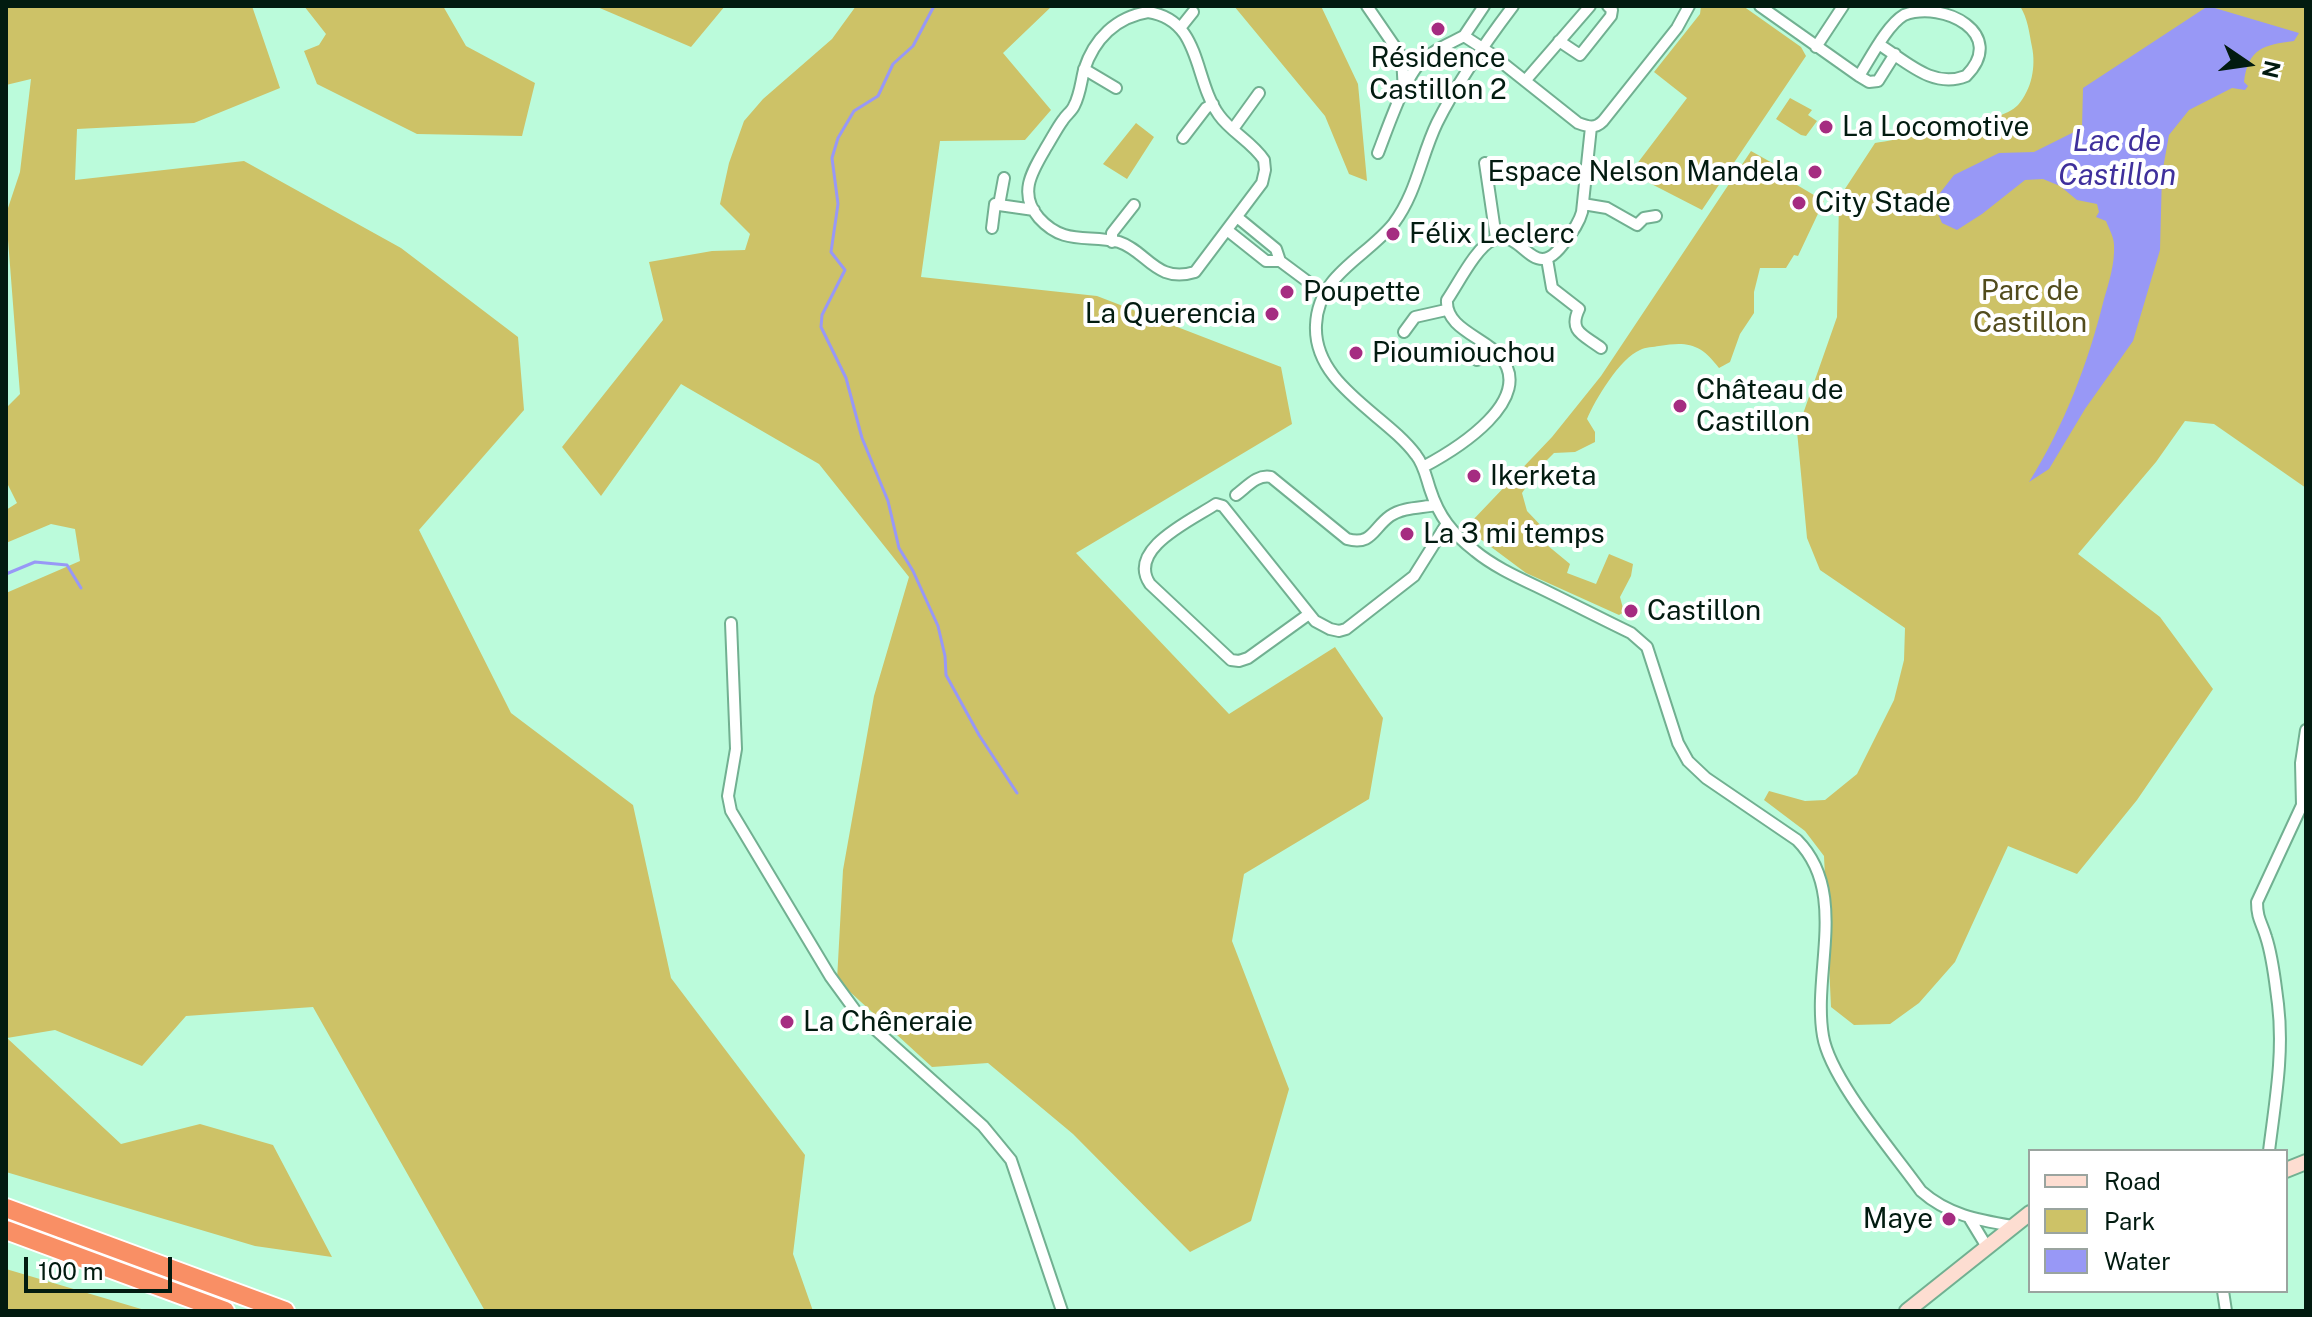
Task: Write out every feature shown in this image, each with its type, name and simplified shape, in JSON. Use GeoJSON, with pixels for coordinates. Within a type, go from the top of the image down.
{"type":"FeatureCollection","features":[{"type":"Feature","properties":{"kind":"highway"},"geometry":{"type":"LineString","coordinates":[[6,1208],[285,1311]]}},
{"type":"Feature","properties":{"kind":"highway"},"geometry":{"type":"LineString","coordinates":[[6,1230],[225,1311]]}},
{"type":"Feature","properties":{"kind":"street"},"geometry":{"type":"LineString","coordinates":[[1367,6],[1402,57],[1404,92]]}},
{"type":"Feature","properties":{"kind":"street"},"geometry":{"type":"LineString","coordinates":[[1378,153],[1392,115],[1418,64],[1464,36],[1484,6]]}},
{"type":"Feature","properties":{"kind":"street"},"geometry":{"type":"LineString","coordinates":[[1513,6],[1482,48],[1437,125],[1410,198],[1395,221],[1359,257],[1341,269],[1323,293],[1315,327],[1323,358],[1331,374],[1408,445],[1423,467],[1446,525],[1483,558],[1631,633],[1647,647],[1668,717],[1688,761],[1706,778],[1780,826],[1809,852],[1822,881],[1826,910],[1823,1035],[1831,1064],[1921,1191],[1933,1201],[1970,1219],[2013,1226]]}},
{"type":"Feature","properties":{"kind":"street"},"geometry":{"type":"LineString","coordinates":[[1525,81],[1590,6]]}},
{"type":"Feature","properties":{"kind":"street"},"geometry":{"type":"LineString","coordinates":[[1559,41],[1580,55],[1611,16],[1612,10],[1608,6]]}},
{"type":"Feature","properties":{"kind":"street"},"geometry":{"type":"LineString","coordinates":[[1464,36],[1578,123],[1591,127],[1603,121],[1677,28],[1689,6]]}},
{"type":"Feature","properties":{"kind":"street"},"geometry":{"type":"LineString","coordinates":[[1760,6],[1869,82],[1878,81],[1895,54]]}},
{"type":"Feature","properties":{"kind":"street"},"geometry":{"type":"LineString","coordinates":[[1816,47],[1843,6]]}},
{"type":"Feature","properties":{"kind":"street"},"geometry":{"type":"LineString","coordinates":[[1859,76],[1880,45],[1903,15],[1920,8],[1939,8],[1969,23],[1981,45],[1975,68],[1954,81],[1933,78],[1880,45]]}},
{"type":"Feature","properties":{"kind":"street"},"geometry":{"type":"LineString","coordinates":[[1181,27],[1193,12]]}},
{"type":"Feature","properties":{"kind":"street"},"geometry":{"type":"LineString","coordinates":[[1132,14],[1163,14],[1181,27],[1220,116],[1258,152],[1264,160],[1265,170],[1262,183],[1195,272],[1173,274],[1157,268],[1120,243],[1069,238],[1054,231],[1028,199],[1030,173],[1074,107],[1084,69],[1098,42],[1115,23],[1132,14]]}},
{"type":"Feature","properties":{"kind":"street"},"geometry":{"type":"LineString","coordinates":[[1402,57],[1426,58]]}},
{"type":"Feature","properties":{"kind":"street"},"geometry":{"type":"LineString","coordinates":[[1084,69],[1116,88]]}},
{"type":"Feature","properties":{"kind":"street"},"geometry":{"type":"LineString","coordinates":[[1233,129],[1259,93]]}},
{"type":"Feature","properties":{"kind":"street"},"geometry":{"type":"LineString","coordinates":[[1183,138],[1206,108],[1213,104]]}},
{"type":"Feature","properties":{"kind":"street"},"geometry":{"type":"LineString","coordinates":[[1423,467],[1481,429],[1506,399],[1509,383],[1508,369],[1500,356],[1451,319],[1446,310],[1447,300],[1484,244],[1496,238],[1504,237],[1536,258],[1547,259],[1556,255],[1579,222],[1591,127]]}},
{"type":"Feature","properties":{"kind":"street"},"geometry":{"type":"LineString","coordinates":[[1485,163],[1496,238]]}},
{"type":"Feature","properties":{"kind":"street"},"geometry":{"type":"LineString","coordinates":[[999,205],[1004,178]]}},
{"type":"Feature","properties":{"kind":"street"},"geometry":{"type":"LineString","coordinates":[[992,228],[995,204],[1034,210]]}},
{"type":"Feature","properties":{"kind":"street"},"geometry":{"type":"LineString","coordinates":[[1583,204],[1607,208],[1637,225],[1644,218],[1656,216]]}},
{"type":"Feature","properties":{"kind":"street"},"geometry":{"type":"LineString","coordinates":[[1112,242],[1112,233],[1134,205]]}},
{"type":"Feature","properties":{"kind":"street"},"geometry":{"type":"LineString","coordinates":[[1237,217],[1260,239],[1276,249],[1280,261],[1323,293]]}},
{"type":"Feature","properties":{"kind":"street"},"geometry":{"type":"LineString","coordinates":[[1227,230],[1266,261],[1280,261]]}},
{"type":"Feature","properties":{"kind":"street"},"geometry":{"type":"LineString","coordinates":[[1252,249],[1260,239]]}},
{"type":"Feature","properties":{"kind":"street"},"geometry":{"type":"LineString","coordinates":[[1547,259],[1552,288],[1579,309],[1573,320],[1576,329],[1601,348]]}},
{"type":"Feature","properties":{"kind":"street"},"geometry":{"type":"LineString","coordinates":[[1404,332],[1415,317],[1446,310]]}},
{"type":"Feature","properties":{"kind":"street"},"geometry":{"type":"LineString","coordinates":[[1477,360],[1487,345]]}},
{"type":"Feature","properties":{"kind":"street"},"geometry":{"type":"LineString","coordinates":[[1236,495],[1256,479],[1271,477],[1347,539],[1358,542],[1369,538],[1391,515],[1436,505]]}},
{"type":"Feature","properties":{"kind":"street"},"geometry":{"type":"LineString","coordinates":[[1309,614],[1248,658],[1231,660],[1150,584],[1144,575],[1145,557],[1154,545],[1216,504],[1223,506],[1315,621],[1339,631],[1346,629],[1414,576],[1446,525]]}},
{"type":"Feature","properties":{"kind":"street"},"geometry":{"type":"LineString","coordinates":[[731,623],[736,749],[728,796],[731,811],[830,976],[857,1013],[983,1126],[1011,1160],[1062,1311]]}},
{"type":"Feature","properties":{"kind":"street"},"geometry":{"type":"LineString","coordinates":[[2269,1149],[2280,1044],[2272,963],[2266,935],[2257,919],[2257,902],[2301,821],[2304,794],[2301,763],[2306,730]]}},
{"type":"Feature","properties":{"kind":"street"},"geometry":{"type":"LineString","coordinates":[[1907,1311],[2028,1215]]}},
{"type":"Feature","properties":{"kind":"street"},"geometry":{"type":"LineString","coordinates":[[1970,1219],[1987,1247]]}},
{"type":"Feature","properties":{"kind":"green space"},"geometry":{"type":"Polygon","coordinates":[[[6,6],[252,6],[280,88],[194,123],[77,129],[75,180],[244,161],[401,248],[518,337],[524,410],[419,530],[511,713],[633,805],[671,978],[805,1155],[793,1254],[813,1311],[485,1311],[313,1007],[186,1016],[142,1066],[55,1030],[7,1038],[121,1144],[200,1124],[273,1145],[332,1257],[255,1246],[6,1172],[6,593],[80,561],[75,529],[51,524],[6,543],[6,510],[17,503],[6,481],[6,408],[20,394],[6,214],[20,172],[31,79],[6,85],[6,6]]]}},
{"type":"Feature","properties":{"kind":"green space"},"geometry":{"type":"Polygon","coordinates":[[[304,6],[443,6],[466,46],[535,83],[522,136],[417,134],[317,84],[304,51],[319,45],[326,34],[304,6]]]}},
{"type":"Feature","properties":{"kind":"green space"},"geometry":{"type":"Polygon","coordinates":[[[595,6],[725,6],[691,47],[595,6]]]}},
{"type":"Feature","properties":{"kind":"green space"},"geometry":{"type":"Polygon","coordinates":[[[856,6],[1052,6],[1003,53],[1051,110],[1025,140],[940,141],[921,277],[1097,296],[1281,367],[1292,424],[1076,553],[1229,714],[1335,647],[1383,718],[1369,799],[1244,874],[1232,941],[1289,1089],[1251,1221],[1190,1252],[1073,1134],[988,1063],[932,1067],[837,980],[843,870],[874,696],[909,577],[819,464],[681,384],[601,496],[562,447],[663,320],[649,262],[712,251],[745,250],[750,234],[720,204],[729,163],[744,121],[763,99],[832,39],[856,6]]]}},
{"type":"Feature","properties":{"kind":"green space"},"geometry":{"type":"Polygon","coordinates":[[[1234,6],[1321,6],[1358,84],[1367,181],[1349,174],[1325,116],[1234,6]]]}},
{"type":"Feature","properties":{"kind":"green space"},"geometry":{"type":"Polygon","coordinates":[[[1701,6],[1743,6],[1801,47],[1806,56],[1702,210],[1630,173],[1687,98],[1654,72],[1700,14],[1701,6]]]}},
{"type":"Feature","properties":{"kind":"green space","name":"Parc de Castillon"},"geometry":{"type":"Polygon","coordinates":[[[2020,6],[2306,6],[2306,488],[2214,424],[2185,421],[2156,462],[2078,554],[2160,617],[2213,689],[2137,800],[2077,874],[2008,846],[1955,962],[1919,1003],[1890,1024],[1854,1025],[1831,1007],[1824,856],[1805,831],[1764,800],[1769,791],[1805,801],[1825,800],[1857,774],[1894,700],[1904,660],[1905,628],[1820,570],[1807,538],[1797,431],[1837,317],[1839,198],[1875,143],[1992,119],[2018,105],[2030,85],[2033,62],[2028,26],[2020,6]]]}},
{"type":"Feature","properties":{"kind":"green space"},"geometry":{"type":"Polygon","coordinates":[[[1790,98],[1812,110],[1808,115],[1817,121],[1806,136],[1776,119],[1790,98]]]}},
{"type":"Feature","properties":{"kind":"green space"},"geometry":{"type":"Polygon","coordinates":[[[1136,123],[1154,137],[1127,179],[1103,164],[1136,123]]]}},
{"type":"Feature","properties":{"kind":"green space"},"geometry":{"type":"Polygon","coordinates":[[[1751,151],[1799,178],[1797,185],[1824,201],[1798,256],[1794,255],[1786,268],[1760,268],[1754,292],[1754,313],[1740,334],[1730,362],[1719,368],[1700,349],[1686,344],[1647,348],[1632,354],[1609,380],[1587,419],[1595,432],[1595,442],[1575,452],[1554,453],[1522,493],[1527,511],[1548,533],[1547,545],[1570,564],[1567,573],[1596,584],[1609,554],[1633,564],[1631,576],[1620,597],[1624,612],[1619,615],[1526,573],[1471,532],[1471,522],[1552,437],[1601,376],[1751,151]]]}},
{"type":"Feature","properties":{"kind":"green space"},"geometry":{"type":"Polygon","coordinates":[[[6,1269],[148,1311],[6,1311],[6,1269]]]}},
{"type":"Feature","properties":{"kind":"water","name":"Lac de Castillon"},"geometry":{"type":"Polygon","coordinates":[[[2208,6],[2299,33],[2294,41],[2274,44],[2254,55],[2246,71],[2244,82],[2248,86],[2245,90],[2232,88],[2189,110],[2169,135],[2162,174],[2160,250],[2133,341],[2085,409],[2049,469],[2029,482],[2064,417],[2090,347],[2111,272],[2114,252],[2112,236],[2106,221],[2096,217],[2099,212],[2097,204],[2077,200],[2060,186],[2043,179],[2025,180],[1957,230],[1942,223],[1933,202],[1954,175],[1999,153],[2034,152],[2082,128],[2083,88],[2208,6]]]}},
{"type":"Feature","properties":{"kind":"waterway"},"geometry":{"type":"LineString","coordinates":[[934,6],[913,46],[893,64],[878,96],[854,111],[838,138],[832,158],[838,204],[831,252],[845,270],[822,315],[821,327],[846,378],[862,438],[888,501],[899,548],[938,626],[946,675],[979,735],[1017,793]]}},
{"type":"Feature","properties":{"kind":"waterway"},"geometry":{"type":"LineString","coordinates":[[6,574],[35,562],[67,565],[81,588]]}},
{"type":"Feature","properties":{"kind":"place","name":"Résidence Castillon 2"},"geometry":{"type":"Point","coordinates":[1438,29]}},
{"type":"Feature","properties":{"kind":"place","name":"La Locomotive"},"geometry":{"type":"Point","coordinates":[1826,127]}},
{"type":"Feature","properties":{"kind":"place","name":"Espace Nelson Mandela"},"geometry":{"type":"Point","coordinates":[1815,172]}},
{"type":"Feature","properties":{"kind":"place","name":"City Stade"},"geometry":{"type":"Point","coordinates":[1799,203]}},
{"type":"Feature","properties":{"kind":"place","name":"Félix Leclerc"},"geometry":{"type":"Point","coordinates":[1393,234]}},
{"type":"Feature","properties":{"kind":"place","name":"Poupette"},"geometry":{"type":"Point","coordinates":[1287,292]}},
{"type":"Feature","properties":{"kind":"place","name":"La Querencia"},"geometry":{"type":"Point","coordinates":[1272,314]}},
{"type":"Feature","properties":{"kind":"place","name":"Pioumiouchou"},"geometry":{"type":"Point","coordinates":[1356,353]}},
{"type":"Feature","properties":{"kind":"place","name":"Château de Castillon"},"geometry":{"type":"Point","coordinates":[1680,406]}},
{"type":"Feature","properties":{"kind":"place","name":"Ikerketa"},"geometry":{"type":"Point","coordinates":[1474,476]}},
{"type":"Feature","properties":{"kind":"place","name":"La 3 mi temps"},"geometry":{"type":"Point","coordinates":[1407,534]}},
{"type":"Feature","properties":{"kind":"place","name":"Castillon"},"geometry":{"type":"Point","coordinates":[1631,611]}},
{"type":"Feature","properties":{"kind":"place","name":"La Chêneraie"},"geometry":{"type":"Point","coordinates":[787,1022]}},
{"type":"Feature","properties":{"kind":"place","name":"Maye"},"geometry":{"type":"Point","coordinates":[1949,1219]}}]}
